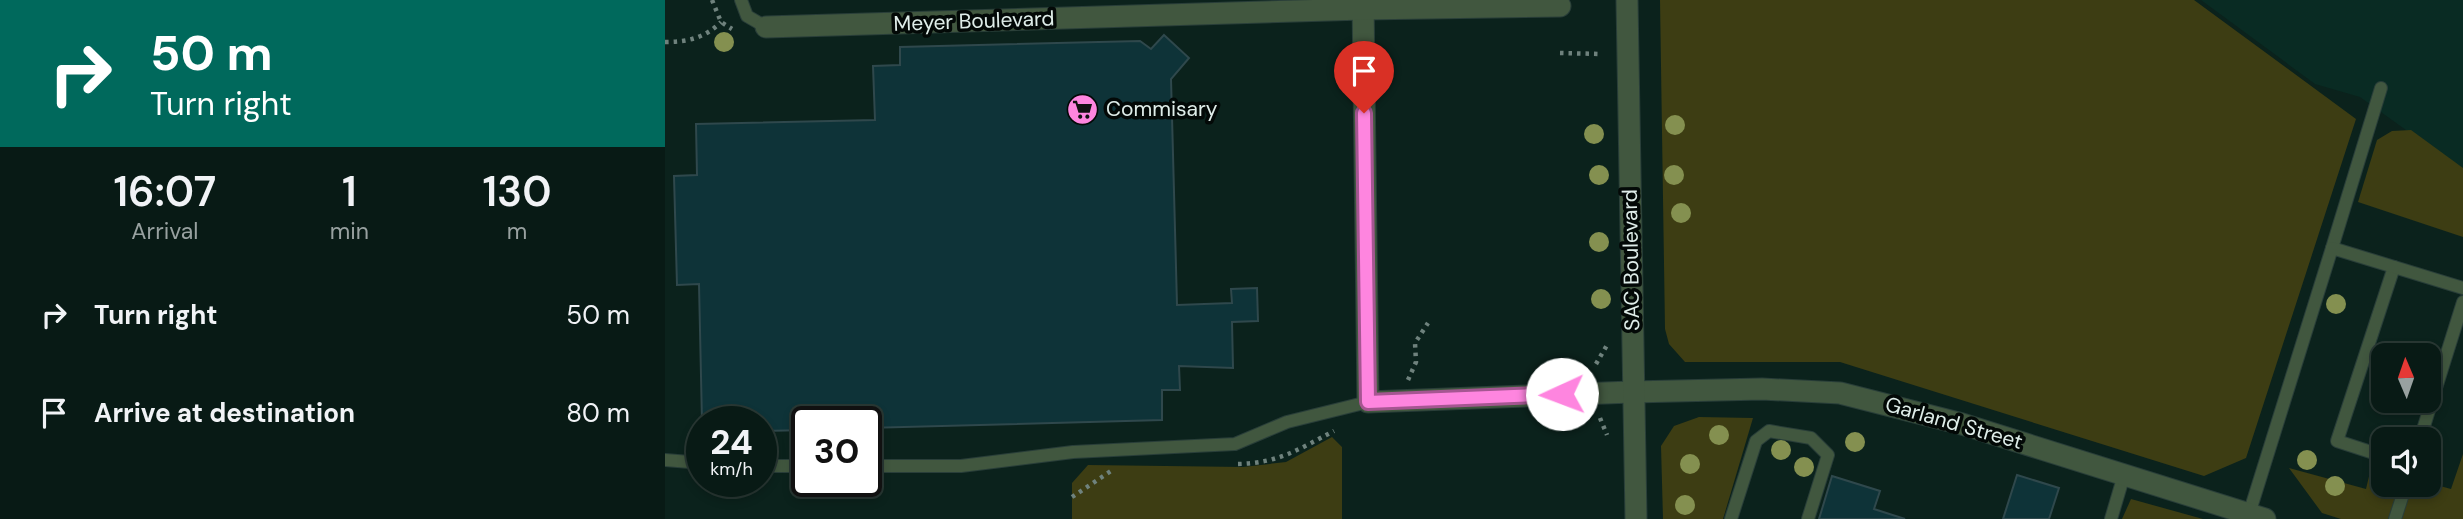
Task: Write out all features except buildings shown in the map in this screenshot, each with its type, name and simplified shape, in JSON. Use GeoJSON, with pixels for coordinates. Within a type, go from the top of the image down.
{"type":"FeatureCollection","features":[{"type":"Feature","properties":{"kind":"street","name":"SAC Boulevard"},"geometry":{"type":"LineString","coordinates":[[1627,0],[1636,519]]}},
{"type":"Feature","properties":{"kind":"street","name":"Meyer Boulevard"},"geometry":{"type":"LineString","coordinates":[[766,27],[1363,4],[1560,6]]}},
{"type":"Feature","properties":{"kind":"street"},"geometry":{"type":"LineString","coordinates":[[1363,4],[1368,402]]}},
{"type":"Feature","properties":{"kind":"street","name":"Garland Street"},"geometry":{"type":"LineString","coordinates":[[1368,402],[1762,389],[1840,393],[1962,424],[2257,517]]}},
{"type":"Feature","properties":{"kind":"lane"},"geometry":{"type":"LineString","coordinates":[[741,0],[747,16],[766,27]]}},
{"type":"Feature","properties":{"kind":"lane"},"geometry":{"type":"LineString","coordinates":[[2257,517],[2332,248],[2381,88]]}},
{"type":"Feature","properties":{"kind":"lane"},"geometry":{"type":"LineString","coordinates":[[2332,248],[2463,288]]}},
{"type":"Feature","properties":{"kind":"lane"},"geometry":{"type":"LineString","coordinates":[[2371,452],[2337,441],[2394,267]]}},
{"type":"Feature","properties":{"kind":"lane"},"geometry":{"type":"LineString","coordinates":[[2424,427],[2463,302]]}},
{"type":"Feature","properties":{"kind":"lane"},"geometry":{"type":"LineString","coordinates":[[882,466],[961,466],[1073,452],[1235,444],[1287,422],[1368,402]]}},
{"type":"Feature","properties":{"kind":"lane"},"geometry":{"type":"LineString","coordinates":[[1731,519],[1756,441],[1769,431],[1811,438],[1828,454],[1808,519]]}},
{"type":"Feature","properties":{"kind":"lane"},"geometry":{"type":"LineString","coordinates":[[665,460],[686,462]]}},
{"type":"Feature","properties":{"kind":"lane"},"geometry":{"type":"LineString","coordinates":[[2111,519],[2123,475]]}},
{"type":"Feature","properties":{"kind":"lane"},"geometry":{"type":"LineString","coordinates":[[2395,519],[2402,497]]}},
{"type":"Feature","properties":{"kind":"path"},"geometry":{"type":"LineString","coordinates":[[665,42],[693,40],[711,32],[720,22]]}},
{"type":"Feature","properties":{"kind":"path"},"geometry":{"type":"LineString","coordinates":[[1560,54],[1602,54]]}},
{"type":"Feature","properties":{"kind":"path"},"geometry":{"type":"LineString","coordinates":[[1407,400],[1408,379],[1416,362],[1415,343],[1428,323]]}},
{"type":"Feature","properties":{"kind":"path"},"geometry":{"type":"LineString","coordinates":[[1596,364],[1607,345]]}},
{"type":"Feature","properties":{"kind":"path"},"geometry":{"type":"LineString","coordinates":[[1600,418],[1607,435]]}},
{"type":"Feature","properties":{"kind":"path"},"geometry":{"type":"LineString","coordinates":[[1319,441],[1332,432],[1344,429]]}},
{"type":"Feature","properties":{"kind":"shaded area"},"geometry":{"type":"Polygon","coordinates":[[[1660,0],[2194,0],[2356,119],[2246,458],[2204,476],[1840,362],[1685,362],[1669,344],[1665,329],[1660,0]]]}},
{"type":"Feature","properties":{"kind":"shaded area"},"geometry":{"type":"Polygon","coordinates":[[[2201,0],[2463,0],[2463,171],[2360,97],[2315,84],[2201,0]]]}},
{"type":"Feature","properties":{"kind":"shaded area"},"geometry":{"type":"Polygon","coordinates":[[[2411,130],[2463,168],[2463,237],[2358,202],[2377,140],[2392,131],[2411,130]]]}},
{"type":"Feature","properties":{"kind":"shaded area"},"geometry":{"type":"Polygon","coordinates":[[[1699,417],[1753,418],[1723,519],[1663,519],[1661,446],[1674,426],[1699,417]]]}},
{"type":"Feature","properties":{"kind":"shaded area"},"geometry":{"type":"Polygon","coordinates":[[[1332,437],[1342,447],[1342,519],[1072,519],[1072,483],[1088,465],[1243,467],[1286,462],[1332,437]]]}},
{"type":"Feature","properties":{"kind":"shaded area"},"geometry":{"type":"Polygon","coordinates":[[[2463,454],[2463,519],[2341,519],[2322,513],[2289,468],[2366,489],[2371,468],[2371,497],[2441,497],[2441,486],[2451,489],[2463,454]]]}},
{"type":"Feature","properties":{"kind":"shaded area"},"geometry":{"type":"Polygon","coordinates":[[[2131,499],[2203,519],[2122,519],[2131,499]]]}},
{"type":"Feature","properties":{"kind":"place","name":"Commisary"},"geometry":{"type":"Point","coordinates":[1083,109]}},
{"type":"Feature","properties":{"kind":"route"},"geometry":{"type":"LineString","coordinates":[[1364,113],[1368,402],[1562,394]]}}]}
